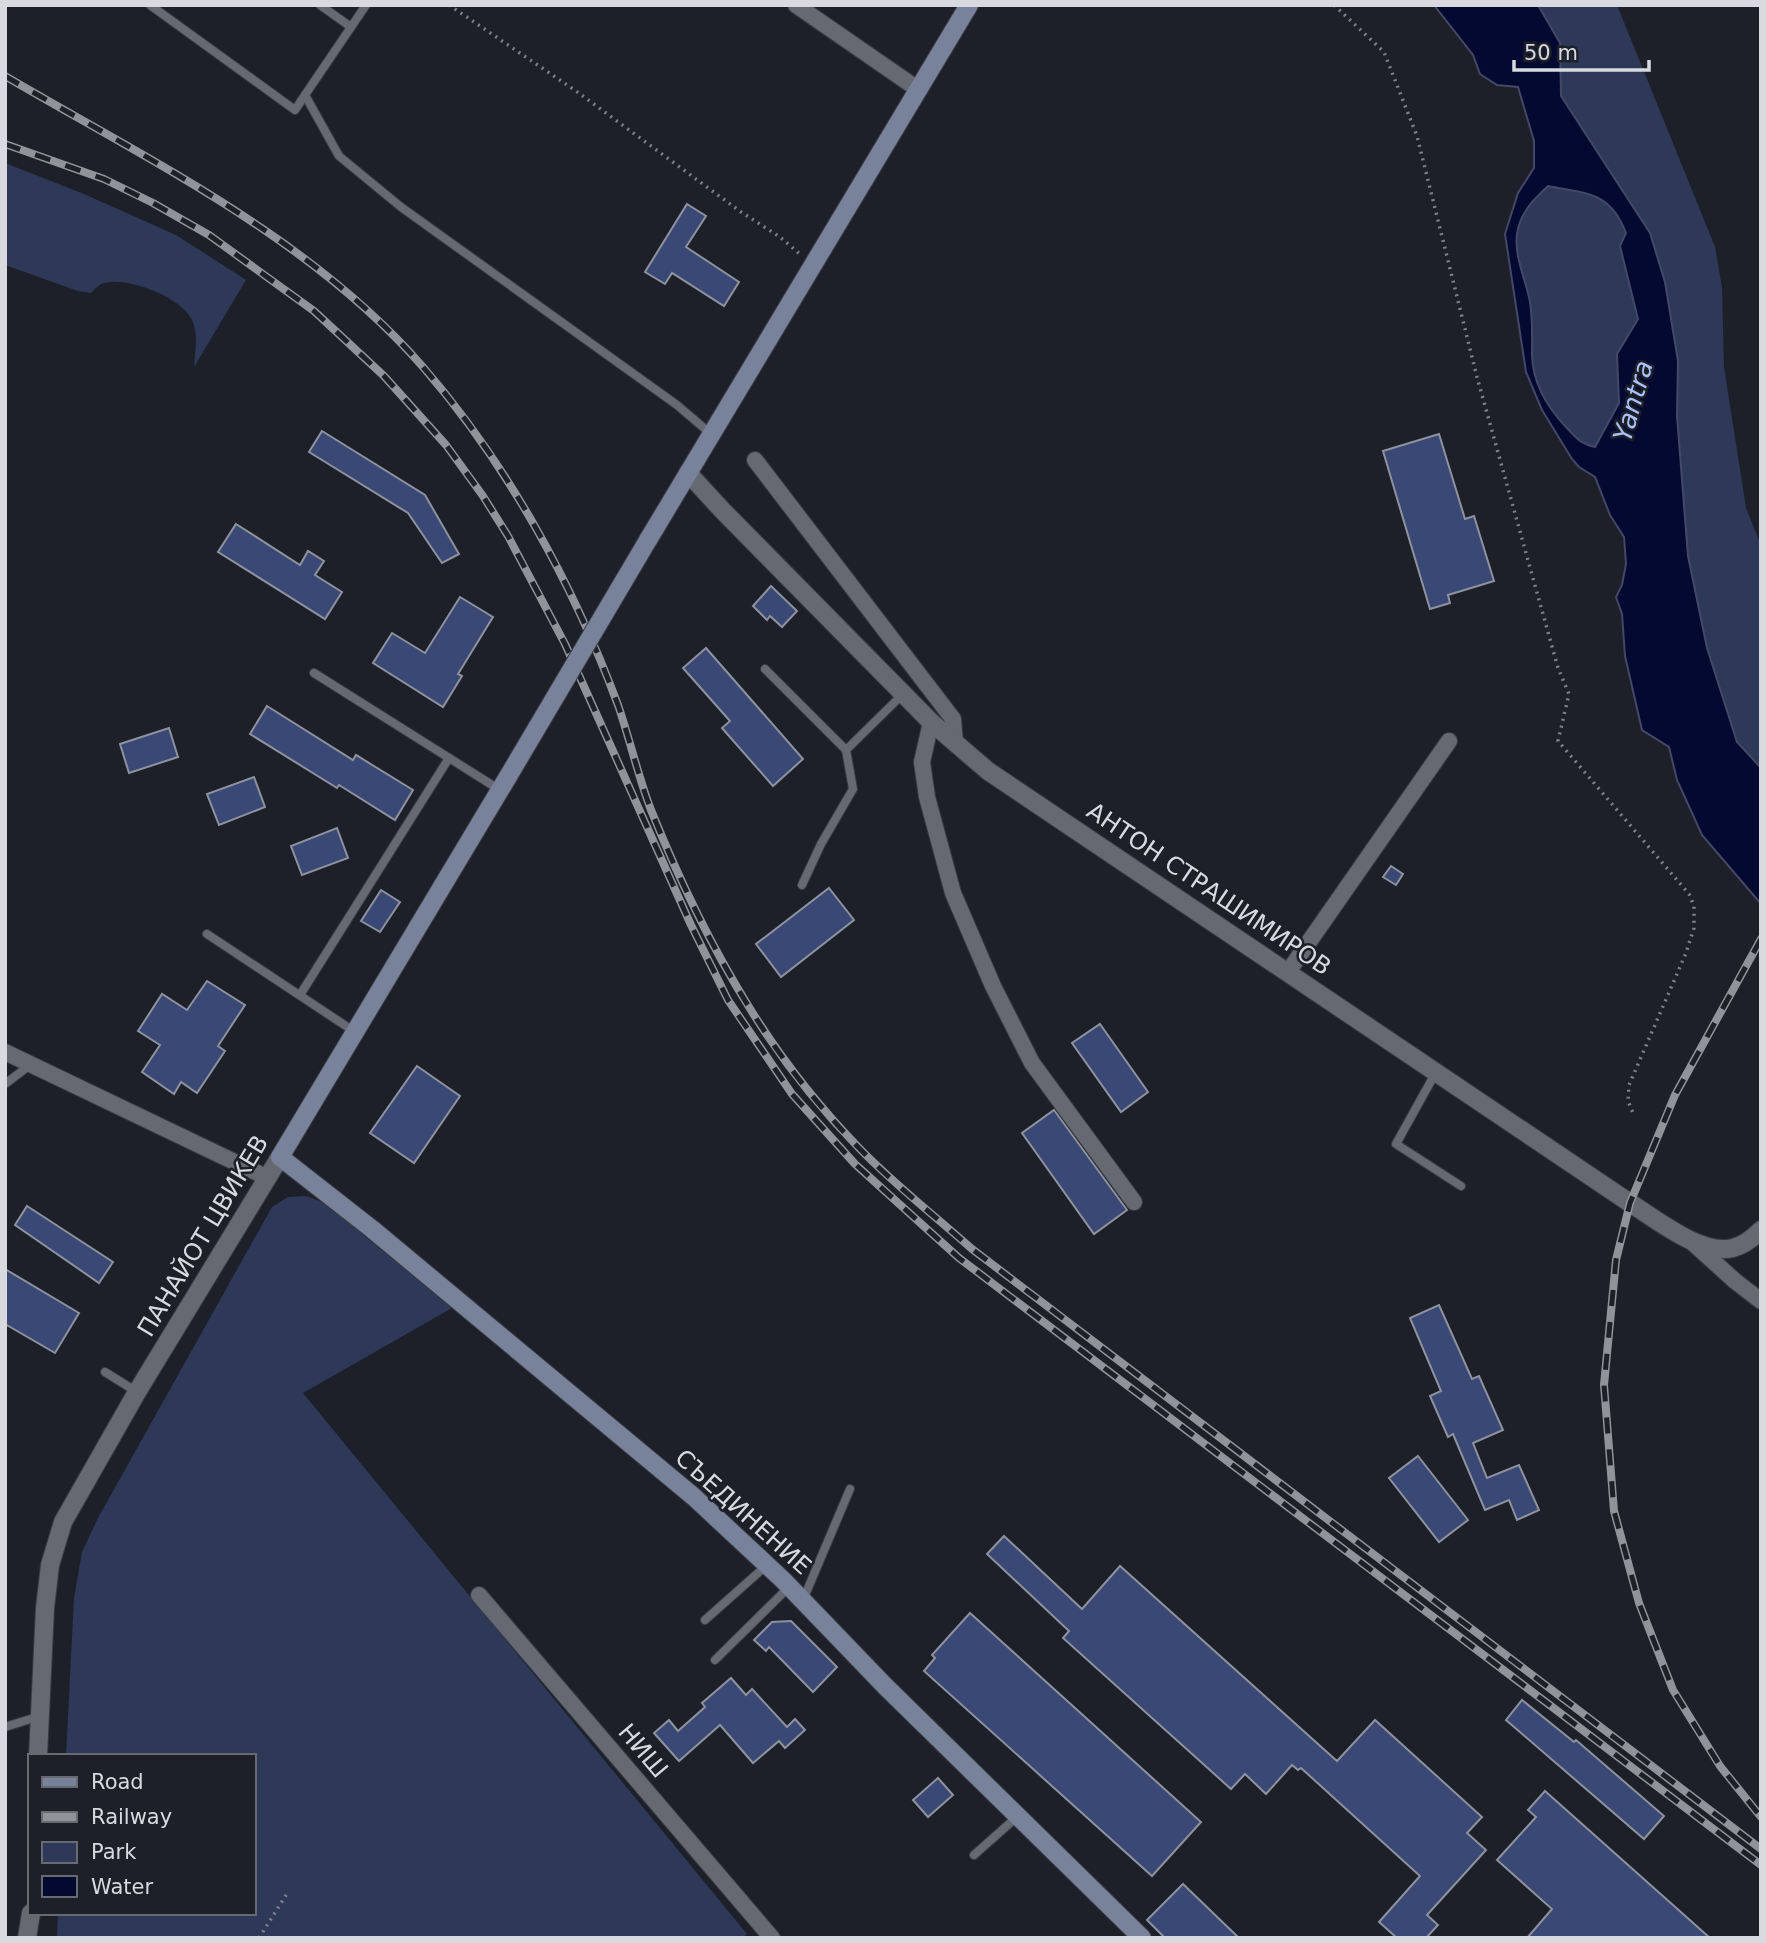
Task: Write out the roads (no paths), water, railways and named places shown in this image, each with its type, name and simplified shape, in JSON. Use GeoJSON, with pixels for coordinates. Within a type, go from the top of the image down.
{"type":"FeatureCollection","features":[{"type":"Feature","properties":{"kind":"main road","name":"ПАНАЙОТ ЦВИКЕВ"},"geometry":{"type":"LineString","coordinates":[[281,1157],[969,5]]}},
{"type":"Feature","properties":{"kind":"main road","name":"СЪЕДИНЕНИЕ"},"geometry":{"type":"LineString","coordinates":[[281,1157],[372,1229],[694,1497],[803,1600],[885,1686],[1142,1938]]}},
{"type":"Feature","properties":{"kind":"street"},"geometry":{"type":"LineString","coordinates":[[796,5],[919,90]]}},
{"type":"Feature","properties":{"kind":"street"},"geometry":{"type":"LineString","coordinates":[[755,460],[953,719],[956,743]]}},
{"type":"Feature","properties":{"kind":"street","name":"АНТОН СТРАШИМИРОВ"},"geometry":{"type":"LineString","coordinates":[[688,473],[932,722],[988,771],[1619,1196],[1692,1242],[1717,1248],[1732,1248],[1749,1241],[1761,1230]]}},
{"type":"Feature","properties":{"kind":"street"},"geometry":{"type":"LineString","coordinates":[[932,722],[922,762],[927,797],[953,893],[993,986],[1032,1063],[1134,1202]]}},
{"type":"Feature","properties":{"kind":"street"},"geometry":{"type":"LineString","coordinates":[[1288,972],[1449,741]]}},
{"type":"Feature","properties":{"kind":"street"},"geometry":{"type":"LineString","coordinates":[[5,1052],[268,1178]]}},
{"type":"Feature","properties":{"kind":"street","name":"ПАНАЙОТ ЦВИКЕВ"},"geometry":{"type":"LineString","coordinates":[[38,1754],[45,1608],[50,1565],[63,1522],[137,1392],[281,1157]]}},
{"type":"Feature","properties":{"kind":"street"},"geometry":{"type":"LineString","coordinates":[[1692,1242],[1761,1301]]}},
{"type":"Feature","properties":{"kind":"street","name":"НИШ"},"geometry":{"type":"LineString","coordinates":[[480,1595],[772,1938]]}},
{"type":"Feature","properties":{"kind":"street"},"geometry":{"type":"LineString","coordinates":[[27,1938],[31,1915]]}},
{"type":"Feature","properties":{"kind":"lane"},"geometry":{"type":"LineString","coordinates":[[150,5],[295,110],[366,5]]}},
{"type":"Feature","properties":{"kind":"lane"},"geometry":{"type":"LineString","coordinates":[[320,5],[351,27]]}},
{"type":"Feature","properties":{"kind":"lane"},"geometry":{"type":"LineString","coordinates":[[305,95],[339,156],[401,207],[677,405],[711,434]]}},
{"type":"Feature","properties":{"kind":"lane"},"geometry":{"type":"LineString","coordinates":[[765,669],[846,750],[853,789],[821,844],[802,885]]}},
{"type":"Feature","properties":{"kind":"lane"},"geometry":{"type":"LineString","coordinates":[[314,673],[449,758],[504,782]]}},
{"type":"Feature","properties":{"kind":"lane"},"geometry":{"type":"LineString","coordinates":[[846,750],[904,693]]}},
{"type":"Feature","properties":{"kind":"lane"},"geometry":{"type":"LineString","coordinates":[[300,995],[449,758]]}},
{"type":"Feature","properties":{"kind":"lane"},"geometry":{"type":"LineString","coordinates":[[207,934],[355,1032]]}},
{"type":"Feature","properties":{"kind":"lane"},"geometry":{"type":"LineString","coordinates":[[5,1084],[30,1065]]}},
{"type":"Feature","properties":{"kind":"lane"},"geometry":{"type":"LineString","coordinates":[[1436,1072],[1396,1144],[1461,1186]]}},
{"type":"Feature","properties":{"kind":"lane"},"geometry":{"type":"LineString","coordinates":[[105,1372],[137,1392]]}},
{"type":"Feature","properties":{"kind":"lane"},"geometry":{"type":"LineString","coordinates":[[803,1600],[850,1489]]}},
{"type":"Feature","properties":{"kind":"lane"},"geometry":{"type":"LineString","coordinates":[[705,1619],[767,1565]]}},
{"type":"Feature","properties":{"kind":"lane"},"geometry":{"type":"LineString","coordinates":[[715,1660],[789,1587]]}},
{"type":"Feature","properties":{"kind":"lane"},"geometry":{"type":"LineString","coordinates":[[5,1727],[40,1716]]}},
{"type":"Feature","properties":{"kind":"lane"},"geometry":{"type":"LineString","coordinates":[[974,1855],[1018,1815]]}},
{"type":"Feature","properties":{"kind":"water","name":"Yantra"},"geometry":{"type":"Polygon","coordinates":[[[1434,5],[1538,5],[1560,43],[1561,96],[1650,233],[1665,282],[1678,361],[1677,416],[1688,556],[1707,648],[1737,742],[1761,768],[1761,904],[1702,835],[1677,780],[1669,747],[1642,730],[1625,656],[1622,614],[1616,597],[1622,585],[1626,564],[1624,537],[1610,515],[1595,477],[1572,459],[1542,410],[1526,372],[1505,234],[1518,193],[1534,168],[1534,141],[1518,87],[1497,85],[1480,74],[1473,55],[1434,5]],[[1548,186],[1528,207],[1517,234],[1517,251],[1530,302],[1533,366],[1542,394],[1553,411],[1576,437],[1595,447],[1619,403],[1617,354],[1638,319],[1620,246],[1626,233],[1620,219],[1605,202],[1586,193],[1548,186]]]}},
{"type":"Feature","properties":{"kind":"railway"},"geometry":{"type":"LineString","coordinates":[[5,76],[171,171],[280,241],[331,279],[379,321],[423,367],[454,405],[510,485],[559,571],[618,705],[651,810],[684,886],[721,960],[787,1063],[829,1116],[860,1149],[972,1249],[1761,1849]]}},
{"type":"Feature","properties":{"kind":"railway"},"geometry":{"type":"LineString","coordinates":[[5,144],[104,179],[209,235],[314,311],[384,376],[446,445],[508,536],[565,644],[691,925],[728,1000],[792,1094],[855,1164],[959,1258],[1761,1865]]}},
{"type":"Feature","properties":{"kind":"railway"},"geometry":{"type":"LineString","coordinates":[[1761,939],[1675,1095],[1630,1203],[1616,1260],[1604,1385],[1614,1511],[1639,1603],[1673,1690],[1720,1766],[1761,1817]]}}]}
